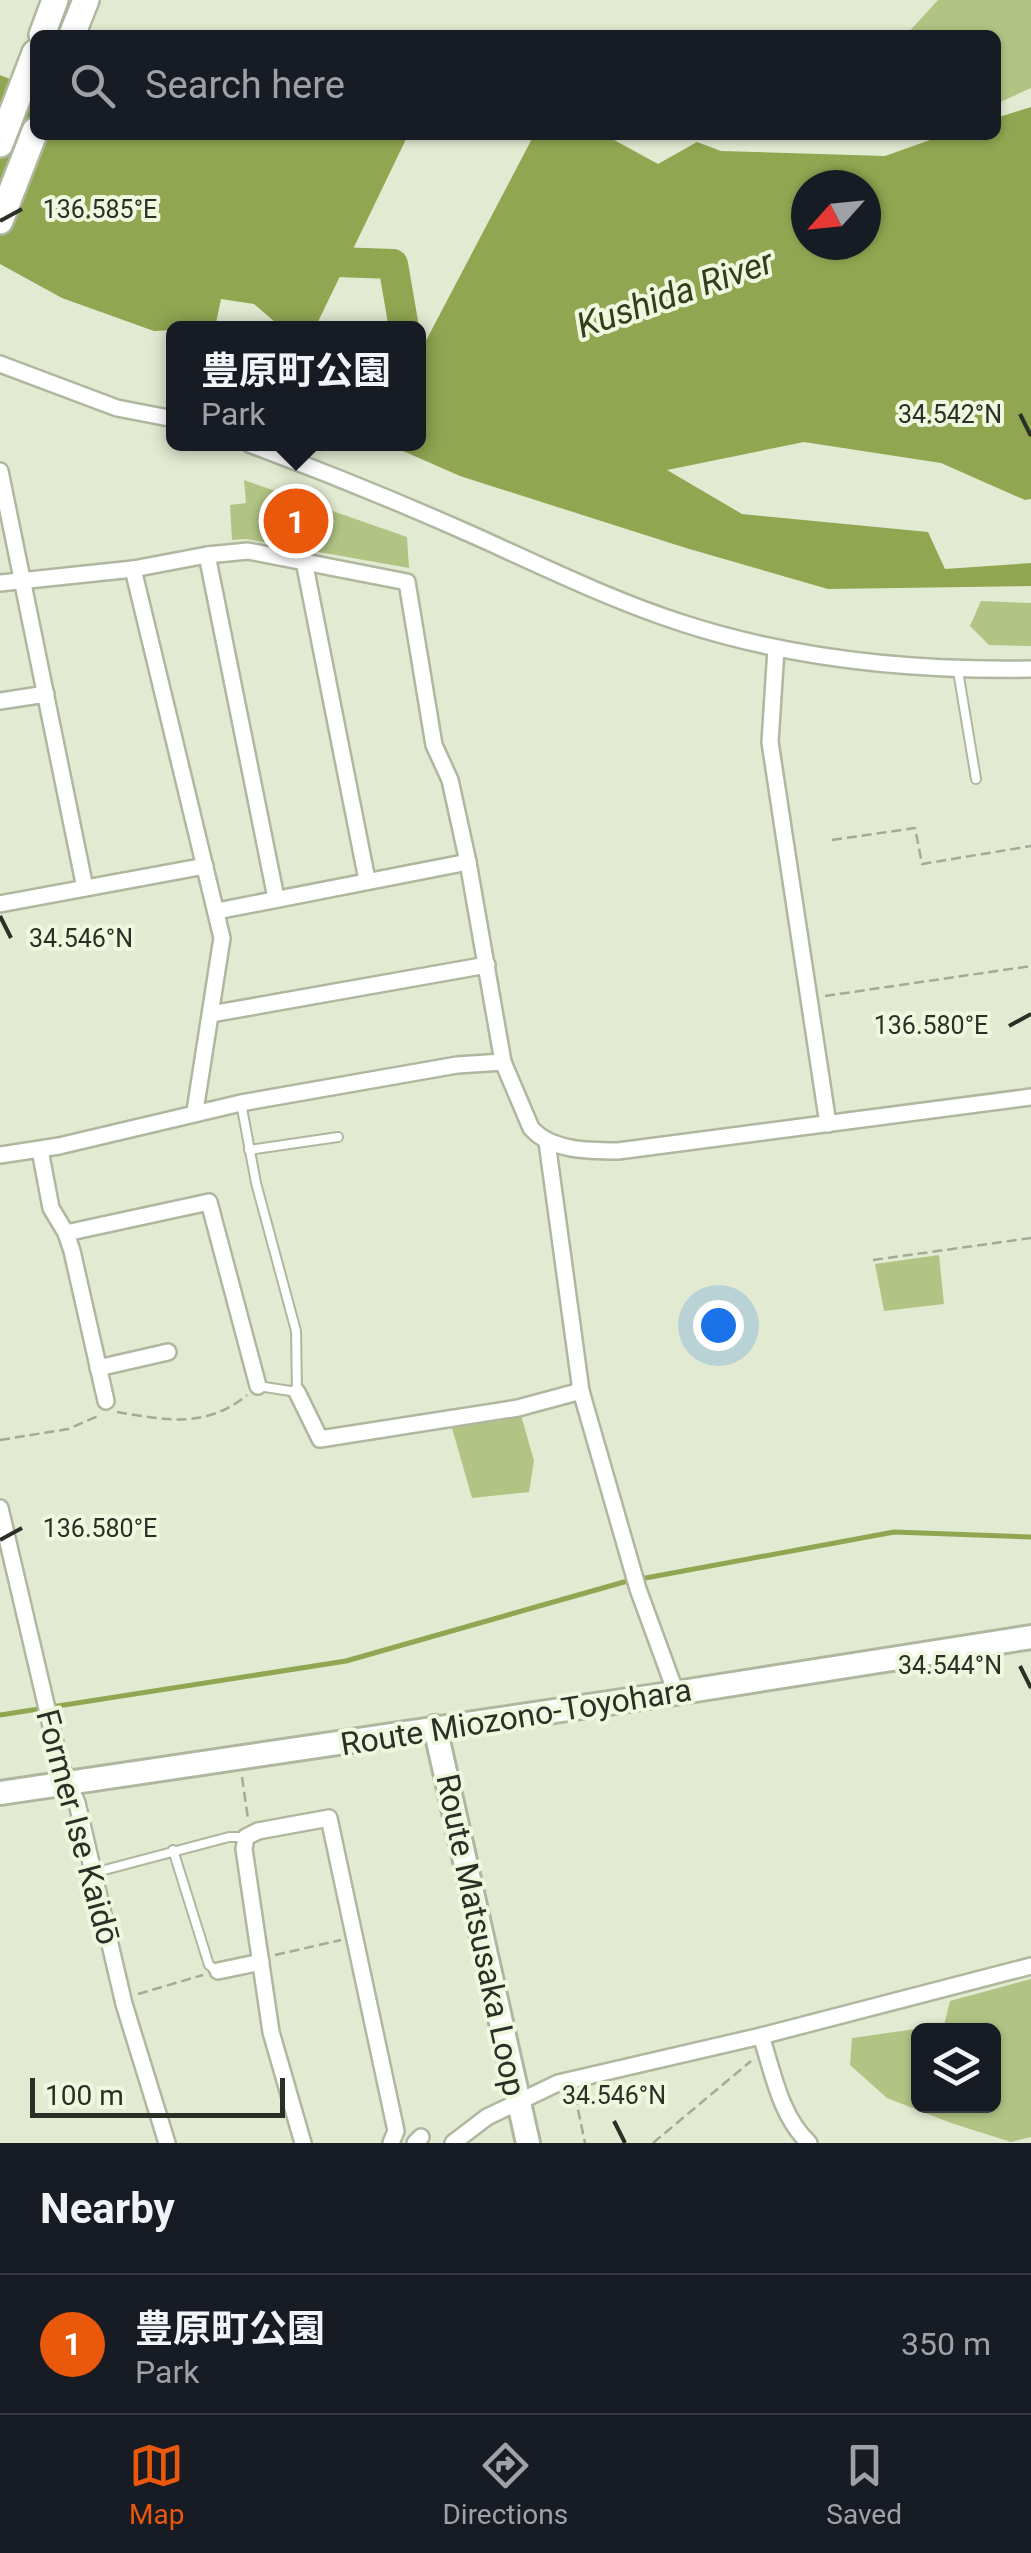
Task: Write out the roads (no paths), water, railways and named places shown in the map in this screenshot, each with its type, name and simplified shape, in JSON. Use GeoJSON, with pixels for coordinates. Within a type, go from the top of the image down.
{"type":"FeatureCollection","features":[{"type":"Feature","properties":{"kind":"main road"},"geometry":{"type":"LineString","coordinates":[[44,30],[56,0]]}},
{"type":"Feature","properties":{"kind":"main road"},"geometry":{"type":"LineString","coordinates":[[74,30],[86,0]]}},
{"type":"Feature","properties":{"kind":"main road"},"geometry":{"type":"LineString","coordinates":[[0,144],[30,66]]}},
{"type":"Feature","properties":{"kind":"main road"},"geometry":{"type":"LineString","coordinates":[[0,221],[32,140]]}},
{"type":"Feature","properties":{"kind":"main road","name":"Route Miozono-Toyohara"},"geometry":{"type":"LineString","coordinates":[[0,1793],[1031,1637]]}},
{"type":"Feature","properties":{"kind":"main road","name":"Route Matsusaka Loop"},"geometry":{"type":"LineString","coordinates":[[436,1726],[528,2143]]}},
{"type":"Feature","properties":{"kind":"street"},"geometry":{"type":"LineString","coordinates":[[0,364],[117,408],[166,418]]}},
{"type":"Feature","properties":{"kind":"street"},"geometry":{"type":"LineString","coordinates":[[266,451],[452,526],[630,605],[688,625],[776,649],[904,668],[1031,669]]}},
{"type":"Feature","properties":{"kind":"street"},"geometry":{"type":"LineString","coordinates":[[0,471],[85,888]]}},
{"type":"Feature","properties":{"kind":"street"},"geometry":{"type":"LineString","coordinates":[[0,582],[248,552],[407,582],[434,745],[450,780],[468,862],[503,1062],[531,1128],[547,1142],[618,1151],[1031,1097]]}},
{"type":"Feature","properties":{"kind":"street"},"geometry":{"type":"LineString","coordinates":[[207,555],[276,898]]}},
{"type":"Feature","properties":{"kind":"street"},"geometry":{"type":"LineString","coordinates":[[304,561],[367,880]]}},
{"type":"Feature","properties":{"kind":"street"},"geometry":{"type":"LineString","coordinates":[[133,568],[222,938],[195,1111]]}},
{"type":"Feature","properties":{"kind":"street"},"geometry":{"type":"LineString","coordinates":[[776,649],[770,742],[828,1124]]}},
{"type":"Feature","properties":{"kind":"street"},"geometry":{"type":"LineString","coordinates":[[0,701],[46,694]]}},
{"type":"Feature","properties":{"kind":"street"},"geometry":{"type":"LineString","coordinates":[[217,911],[468,862]]}},
{"type":"Feature","properties":{"kind":"street"},"geometry":{"type":"LineString","coordinates":[[0,904],[206,866]]}},
{"type":"Feature","properties":{"kind":"street"},"geometry":{"type":"LineString","coordinates":[[211,1014],[488,965]]}},
{"type":"Feature","properties":{"kind":"street"},"geometry":{"type":"LineString","coordinates":[[0,1155],[40,1150],[195,1111],[457,1065],[503,1062]]}},
{"type":"Feature","properties":{"kind":"street"},"geometry":{"type":"LineString","coordinates":[[547,1142],[581,1392],[638,1589],[676,1693]]}},
{"type":"Feature","properties":{"kind":"street"},"geometry":{"type":"LineString","coordinates":[[40,1150],[51,1208],[66,1233],[106,1401]]}},
{"type":"Feature","properties":{"kind":"street"},"geometry":{"type":"LineString","coordinates":[[66,1233],[209,1202],[258,1386]]}},
{"type":"Feature","properties":{"kind":"street"},"geometry":{"type":"LineString","coordinates":[[98,1368],[168,1352]]}},
{"type":"Feature","properties":{"kind":"street"},"geometry":{"type":"LineString","coordinates":[[297,1392],[320,1439],[518,1408],[581,1392]]}},
{"type":"Feature","properties":{"kind":"street","name":"Former Ise Kaidō"},"geometry":{"type":"LineString","coordinates":[[1,1516],[60,1764],[70,1782],[122,1999],[167,2143]]}},
{"type":"Feature","properties":{"kind":"street"},"geometry":{"type":"LineString","coordinates":[[303,2143],[271,2032],[244,1850],[248,1836],[330,1818],[396,2131],[391,2143]]}},
{"type":"Feature","properties":{"kind":"street"},"geometry":{"type":"LineString","coordinates":[[216,1970],[260,1962]]}},
{"type":"Feature","properties":{"kind":"street"},"geometry":{"type":"LineString","coordinates":[[453,2143],[487,2118],[572,2079],[763,2042],[1031,1966]]}},
{"type":"Feature","properties":{"kind":"street"},"geometry":{"type":"LineString","coordinates":[[763,2042],[782,2102],[798,2133],[809,2143]]}},
{"type":"Feature","properties":{"kind":"lane"},"geometry":{"type":"LineString","coordinates":[[958,671],[976,780]]}},
{"type":"Feature","properties":{"kind":"lane"},"geometry":{"type":"LineString","coordinates":[[241,1103],[249,1150],[296,1331],[297,1392],[258,1386]]}},
{"type":"Feature","properties":{"kind":"lane"},"geometry":{"type":"LineString","coordinates":[[249,1150],[338,1137]]}},
{"type":"Feature","properties":{"kind":"lane"},"geometry":{"type":"LineString","coordinates":[[93,1873],[173,1850],[248,1836]]}},
{"type":"Feature","properties":{"kind":"lane"},"geometry":{"type":"LineString","coordinates":[[173,1850],[216,1970]]}},
{"type":"Feature","properties":{"kind":"water"},"geometry":{"type":"Polygon","coordinates":[[[0,75],[30,87],[30,140],[406,140],[318,321],[274,321],[254,304],[221,299],[216,321],[166,321],[166,330],[154,331],[62,298],[0,264],[0,75]]]}},
{"type":"Feature","properties":{"kind":"water"},"geometry":{"type":"Polygon","coordinates":[[[1031,107],[1031,499],[1025,500],[941,463],[804,442],[667,470],[742,514],[928,532],[945,569],[1031,563],[1031,586],[828,589],[460,476],[403,451],[426,451],[426,341],[531,140],[614,140],[658,164],[697,142],[721,151],[885,156],[930,140],[1001,140],[1001,116],[1031,107]]]}},
{"type":"Feature","properties":{"kind":"waterway","name":"Kushida River"},"geometry":{"type":"LineString","coordinates":[[307,261],[393,264],[403,321]]}},
{"type":"Feature","properties":{"kind":"waterway"},"geometry":{"type":"LineString","coordinates":[[0,1715],[346,1661],[624,1582],[894,1532],[1031,1537]]}},
{"type":"Feature","properties":{"kind":"place","name":"豊原町公園"},"geometry":{"type":"Point","coordinates":[296,521]}}]}
